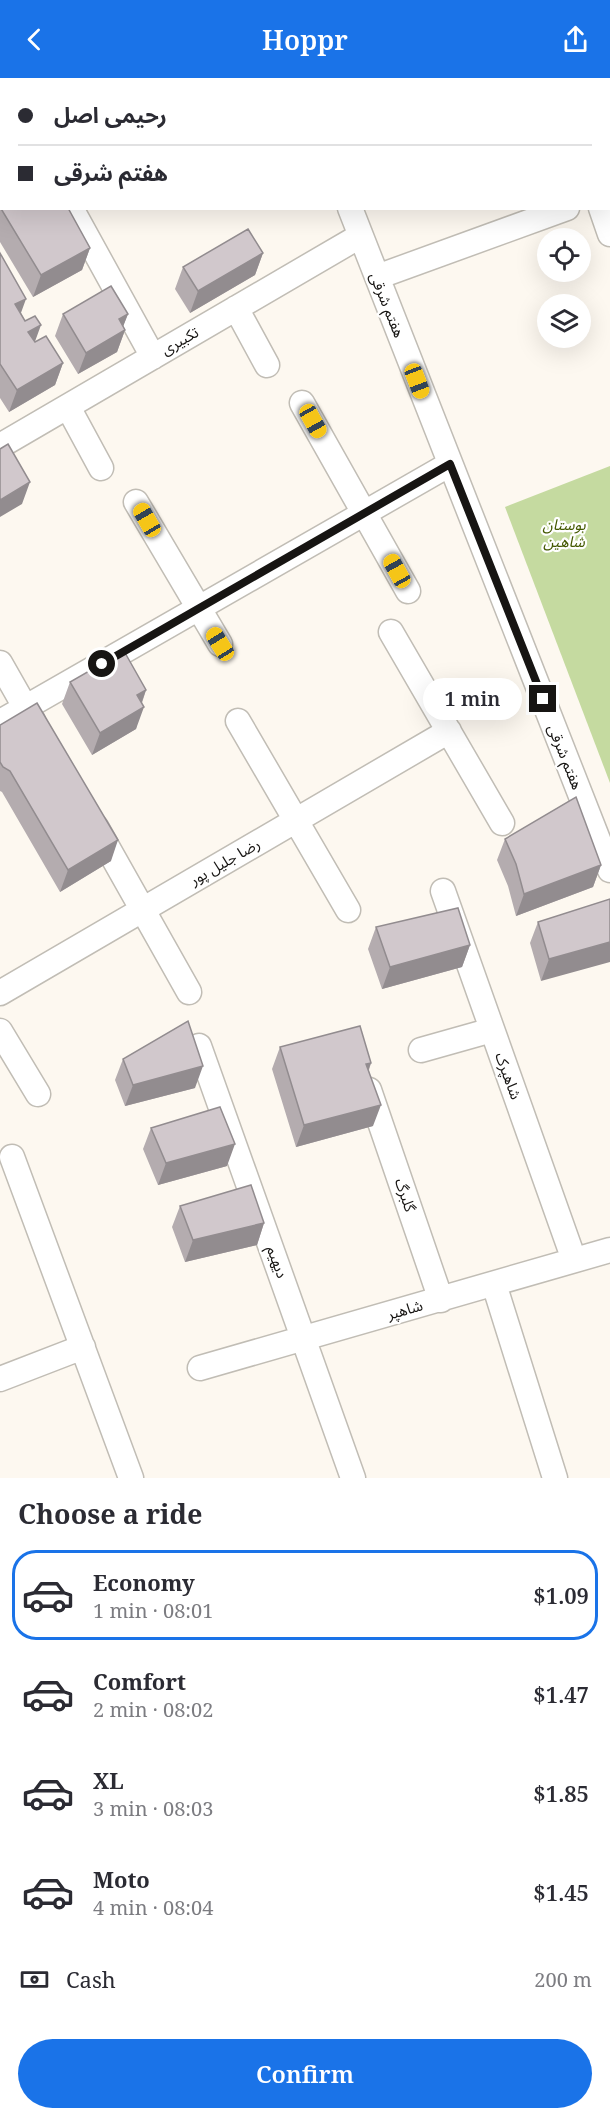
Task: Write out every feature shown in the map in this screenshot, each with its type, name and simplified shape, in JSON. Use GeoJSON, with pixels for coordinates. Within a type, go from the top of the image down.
{"type":"FeatureCollection","features":[{"type":"Feature","properties":{"kind":"street"},"geometry":{"type":"LineString","coordinates":[[72,210],[153,357]]}},
{"type":"Feature","properties":{"kind":"street","name":"هفتم شرقی"},"geometry":{"type":"LineString","coordinates":[[351,210],[610,870]]}},
{"type":"Feature","properties":{"kind":"street"},"geometry":{"type":"LineString","coordinates":[[377,277],[561,210]]}},
{"type":"Feature","properties":{"kind":"street"},"geometry":{"type":"LineString","coordinates":[[602,210],[610,234]]}},
{"type":"Feature","properties":{"kind":"street","name":"تکبیری"},"geometry":{"type":"LineString","coordinates":[[0,446],[360,236]]}},
{"type":"Feature","properties":{"kind":"street"},"geometry":{"type":"LineString","coordinates":[[236,309],[267,365]]}},
{"type":"Feature","properties":{"kind":"street"},"geometry":{"type":"LineString","coordinates":[[302,403],[408,591]]}},
{"type":"Feature","properties":{"kind":"street"},"geometry":{"type":"LineString","coordinates":[[68,406],[101,468]]}},
{"type":"Feature","properties":{"kind":"street"},"geometry":{"type":"LineString","coordinates":[[0,722],[450,464]]}},
{"type":"Feature","properties":{"kind":"street"},"geometry":{"type":"LineString","coordinates":[[136,502],[220,644]]}},
{"type":"Feature","properties":{"kind":"street"},"geometry":{"type":"LineString","coordinates":[[391,632],[502,823]]}},
{"type":"Feature","properties":{"kind":"street"},"geometry":{"type":"LineString","coordinates":[[0,663],[42,736]]}},
{"type":"Feature","properties":{"kind":"street"},"geometry":{"type":"LineString","coordinates":[[238,721],[348,910]]}},
{"type":"Feature","properties":{"kind":"street","name":"رضا جلیل پور"},"geometry":{"type":"LineString","coordinates":[[0,993],[449,731]]}},
{"type":"Feature","properties":{"kind":"street"},"geometry":{"type":"LineString","coordinates":[[96,827],[189,992]]}},
{"type":"Feature","properties":{"kind":"street","name":"شاهپرک"},"geometry":{"type":"LineString","coordinates":[[443,891],[574,1260]]}},
{"type":"Feature","properties":{"kind":"street"},"geometry":{"type":"LineString","coordinates":[[421,1050],[492,1030]]}},
{"type":"Feature","properties":{"kind":"street"},"geometry":{"type":"LineString","coordinates":[[0,1031],[38,1094]]}},
{"type":"Feature","properties":{"kind":"street","name":"دیهیم"},"geometry":{"type":"LineString","coordinates":[[199,1046],[352,1478]]}},
{"type":"Feature","properties":{"kind":"street","name":"گلبرگ"},"geometry":{"type":"LineString","coordinates":[[369,1090],[441,1300]]}},
{"type":"Feature","properties":{"kind":"street"},"geometry":{"type":"LineString","coordinates":[[12,1157],[131,1478]]}},
{"type":"Feature","properties":{"kind":"street","name":"شاهپر"},"geometry":{"type":"LineString","coordinates":[[200,1368],[610,1250]]}},
{"type":"Feature","properties":{"kind":"street"},"geometry":{"type":"LineString","coordinates":[[494,1284],[555,1478]]}},
{"type":"Feature","properties":{"kind":"street"},"geometry":{"type":"LineString","coordinates":[[0,1379],[83,1347]]}},
{"type":"Feature","properties":{"kind":"green space","name":"بوستان شاهین"},"geometry":{"type":"Polygon","coordinates":[[[610,466],[610,783],[505,507],[610,466]]]}},
{"type":"Feature","properties":{"kind":"building"},"geometry":{"type":"Polygon","coordinates":[[[2,210],[69,210],[90,248],[41,275],[2,210]]]}},
{"type":"Feature","properties":{"kind":"building"},"geometry":{"type":"Polygon","coordinates":[[[248,229],[263,253],[198,291],[183,267],[248,229]]]}},
{"type":"Feature","properties":{"kind":"building"},"geometry":{"type":"Polygon","coordinates":[[[0,253],[26,299],[15,304],[25,321],[35,316],[41,325],[28,332],[35,342],[46,336],[63,363],[17,390],[0,364],[0,253]]]}},
{"type":"Feature","properties":{"kind":"building"},"geometry":{"type":"Polygon","coordinates":[[[111,286],[128,314],[119,319],[125,330],[86,353],[63,314],[111,286]]]}},
{"type":"Feature","properties":{"kind":"building"},"geometry":{"type":"Polygon","coordinates":[[[8,444],[30,482],[0,500],[0,449],[8,444]]]}},
{"type":"Feature","properties":{"kind":"building"},"geometry":{"type":"Polygon","coordinates":[[[124,651],[146,690],[137,695],[144,707],[100,733],[70,682],[124,651]]]}},
{"type":"Feature","properties":{"kind":"building"},"geometry":{"type":"Polygon","coordinates":[[[37,703],[118,840],[68,870],[10,771],[0,762],[0,725],[37,703]]]}},
{"type":"Feature","properties":{"kind":"building"},"geometry":{"type":"Polygon","coordinates":[[[576,797],[601,865],[524,894],[516,864],[505,839],[576,797]]]}},
{"type":"Feature","properties":{"kind":"building"},"geometry":{"type":"Polygon","coordinates":[[[610,899],[610,942],[549,959],[538,922],[610,899]]]}},
{"type":"Feature","properties":{"kind":"building"},"geometry":{"type":"Polygon","coordinates":[[[458,908],[470,945],[390,967],[376,927],[458,908]]]}},
{"type":"Feature","properties":{"kind":"building"},"geometry":{"type":"Polygon","coordinates":[[[188,1021],[203,1066],[133,1085],[123,1059],[188,1021]]]}},
{"type":"Feature","properties":{"kind":"building"},"geometry":{"type":"Polygon","coordinates":[[[360,1026],[371,1063],[366,1064],[381,1105],[304,1125],[280,1047],[360,1026]]]}},
{"type":"Feature","properties":{"kind":"building"},"geometry":{"type":"Polygon","coordinates":[[[220,1107],[235,1144],[166,1163],[151,1128],[220,1107]]]}},
{"type":"Feature","properties":{"kind":"building"},"geometry":{"type":"Polygon","coordinates":[[[251,1185],[264,1223],[193,1240],[180,1206],[251,1185]]]}},
{"type":"Feature","properties":{"kind":"route"},"geometry":{"type":"LineString","coordinates":[[102,664],[450,464],[543,699]]}}]}
